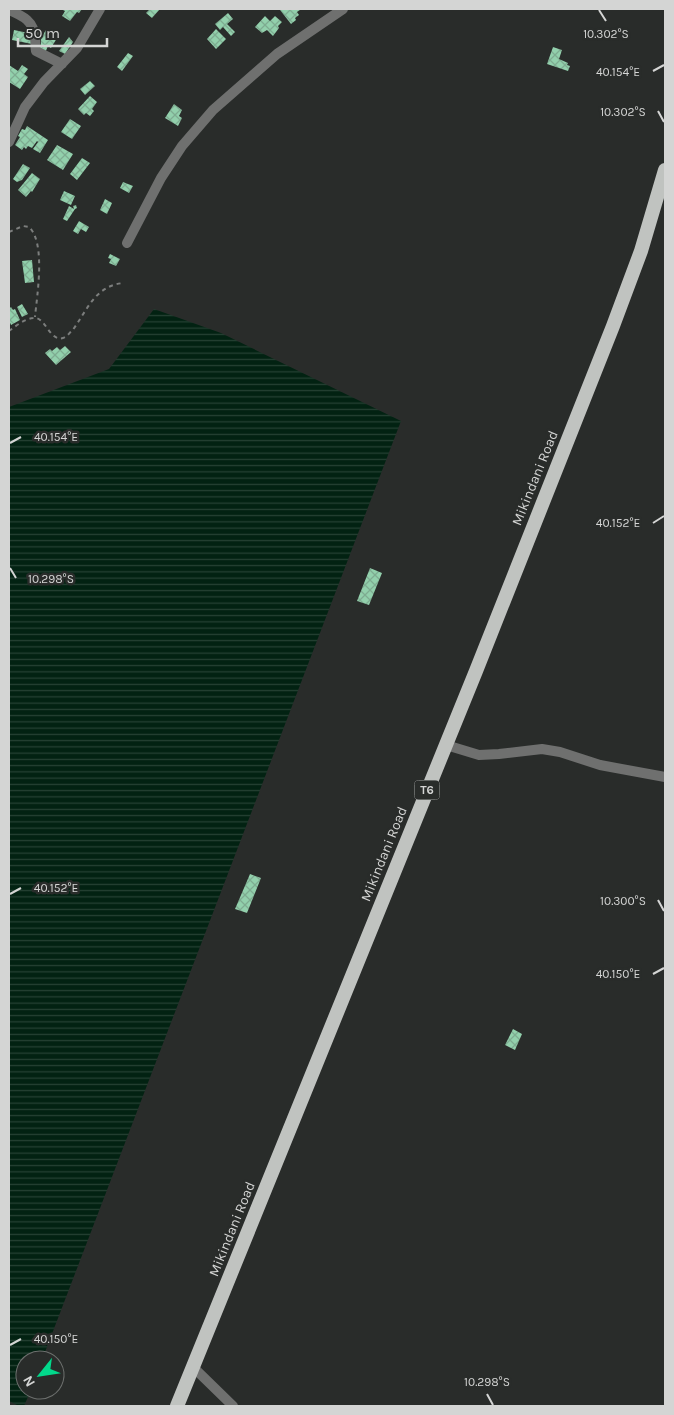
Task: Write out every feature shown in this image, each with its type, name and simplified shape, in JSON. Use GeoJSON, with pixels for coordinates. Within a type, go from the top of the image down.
{"type":"FeatureCollection","features":[{"type":"Feature","properties":{"kind":"highway","name":"Mikindani Road"},"geometry":{"type":"LineString","coordinates":[[177,1406],[446,745],[613,326],[641,251],[665,170]]}},
{"type":"Feature","properties":{"kind":"street"},"geometry":{"type":"LineString","coordinates":[[10,137],[25,106],[44,82],[77,48],[100,9]]}},
{"type":"Feature","properties":{"kind":"street"},"geometry":{"type":"LineString","coordinates":[[127,243],[161,178],[182,146],[213,110],[277,54],[344,9]]}},
{"type":"Feature","properties":{"kind":"street"},"geometry":{"type":"LineString","coordinates":[[9,10],[29,20],[35,37],[36,51],[62,64]]}},
{"type":"Feature","properties":{"kind":"street"},"geometry":{"type":"LineString","coordinates":[[446,745],[479,754],[542,749],[560,752],[600,765],[665,778]]}},
{"type":"Feature","properties":{"kind":"street"},"geometry":{"type":"LineString","coordinates":[[193,1367],[233,1406]]}},
{"type":"Feature","properties":{"kind":"path"},"geometry":{"type":"LineString","coordinates":[[9,232],[23,226],[28,227],[36,237],[39,283],[35,317]]}},
{"type":"Feature","properties":{"kind":"path"},"geometry":{"type":"LineString","coordinates":[[9,331],[28,319],[35,317],[40,320],[50,333],[57,338],[63,338],[68,335],[99,293],[113,284],[124,283]]}},
{"type":"Feature","properties":{"kind":"shaded area"},"geometry":{"type":"Polygon","coordinates":[[[154,309],[221,333],[401,421],[46,1350],[15,1350],[15,1400],[27,1400],[24,1406],[19,1406],[9,1401],[9,407],[109,369],[154,309]]]}},
{"type":"Feature","properties":{"kind":"building"},"geometry":{"type":"Polygon","coordinates":[[[61,9],[82,9],[70,21],[62,16],[65,11],[61,9]]]}},
{"type":"Feature","properties":{"kind":"building"},"geometry":{"type":"Polygon","coordinates":[[[150,9],[160,9],[152,18],[146,13],[150,9]]]}},
{"type":"Feature","properties":{"kind":"building"},"geometry":{"type":"Polygon","coordinates":[[[299,9],[297,12],[299,15],[291,24],[280,10],[299,9]]]}},
{"type":"Feature","properties":{"kind":"building"},"geometry":{"type":"Polygon","coordinates":[[[228,13],[233,19],[227,24],[235,32],[231,36],[223,27],[220,30],[215,24],[228,13]]]}},
{"type":"Feature","properties":{"kind":"building"},"geometry":{"type":"Polygon","coordinates":[[[265,16],[270,21],[275,16],[282,22],[273,36],[267,30],[262,33],[255,27],[265,16]]]}},
{"type":"Feature","properties":{"kind":"building"},"geometry":{"type":"Polygon","coordinates":[[[216,29],[226,39],[216,49],[207,39],[216,29]]]}},
{"type":"Feature","properties":{"kind":"building"},"geometry":{"type":"Polygon","coordinates":[[[14,30],[33,34],[32,44],[12,40],[14,30]]]}},
{"type":"Feature","properties":{"kind":"building"},"geometry":{"type":"Polygon","coordinates":[[[46,30],[57,38],[51,48],[48,46],[45,53],[38,49],[41,44],[41,38],[46,30]]]}},
{"type":"Feature","properties":{"kind":"building"},"geometry":{"type":"Polygon","coordinates":[[[69,37],[73,42],[65,54],[59,51],[69,37]]]}},
{"type":"Feature","properties":{"kind":"building"},"geometry":{"type":"Polygon","coordinates":[[[553,47],[562,50],[559,59],[568,63],[567,65],[570,66],[568,71],[547,64],[553,47]]]}},
{"type":"Feature","properties":{"kind":"building"},"geometry":{"type":"Polygon","coordinates":[[[128,53],[133,56],[122,71],[117,67],[128,53]]]}},
{"type":"Feature","properties":{"kind":"building"},"geometry":{"type":"Polygon","coordinates":[[[9,65],[18,71],[22,65],[28,69],[24,74],[28,77],[20,89],[9,82],[9,65]]]}},
{"type":"Feature","properties":{"kind":"building"},"geometry":{"type":"Polygon","coordinates":[[[90,81],[95,86],[85,95],[80,89],[90,81]]]}},
{"type":"Feature","properties":{"kind":"building"},"geometry":{"type":"Polygon","coordinates":[[[90,96],[97,102],[90,116],[86,113],[84,115],[78,109],[90,96]]]}},
{"type":"Feature","properties":{"kind":"building"},"geometry":{"type":"Polygon","coordinates":[[[174,104],[182,110],[179,116],[182,118],[178,126],[165,118],[174,104]]]}},
{"type":"Feature","properties":{"kind":"building"},"geometry":{"type":"Polygon","coordinates":[[[70,119],[81,126],[72,139],[61,132],[70,119]]]}},
{"type":"Feature","properties":{"kind":"building"},"geometry":{"type":"Polygon","coordinates":[[[27,126],[48,140],[40,153],[33,149],[37,141],[32,148],[28,146],[22,150],[15,145],[22,129],[25,130],[27,126]]]}},
{"type":"Feature","properties":{"kind":"building"},"geometry":{"type":"Polygon","coordinates":[[[57,145],[73,154],[63,170],[47,160],[57,145]]]}},
{"type":"Feature","properties":{"kind":"building"},"geometry":{"type":"Polygon","coordinates":[[[82,158],[90,163],[77,180],[70,174],[82,158]]]}},
{"type":"Feature","properties":{"kind":"building"},"geometry":{"type":"Polygon","coordinates":[[[23,164],[30,168],[22,180],[17,182],[13,179],[23,164]]]}},
{"type":"Feature","properties":{"kind":"building"},"geometry":{"type":"Polygon","coordinates":[[[32,173],[40,179],[32,192],[26,197],[18,190],[32,173]]]}},
{"type":"Feature","properties":{"kind":"building"},"geometry":{"type":"Polygon","coordinates":[[[123,182],[133,186],[129,193],[120,188],[123,182]]]}},
{"type":"Feature","properties":{"kind":"building"},"geometry":{"type":"Polygon","coordinates":[[[64,191],[75,196],[71,205],[60,200],[64,191]]]}},
{"type":"Feature","properties":{"kind":"building"},"geometry":{"type":"Polygon","coordinates":[[[105,199],[112,203],[107,214],[100,210],[105,199]]]}},
{"type":"Feature","properties":{"kind":"building"},"geometry":{"type":"Polygon","coordinates":[[[76,205],[77,208],[67,221],[63,219],[69,206],[74,209],[73,206],[76,205]]]}},
{"type":"Feature","properties":{"kind":"building"},"geometry":{"type":"Polygon","coordinates":[[[79,221],[89,227],[86,232],[81,229],[78,234],[73,231],[79,221]]]}},
{"type":"Feature","properties":{"kind":"building"},"geometry":{"type":"Polygon","coordinates":[[[110,254],[120,259],[116,266],[109,263],[111,259],[108,258],[110,254]]]}},
{"type":"Feature","properties":{"kind":"building"},"geometry":{"type":"Polygon","coordinates":[[[32,260],[34,282],[25,283],[22,261],[32,260]]]}},
{"type":"Feature","properties":{"kind":"building"},"geometry":{"type":"Polygon","coordinates":[[[22,304],[28,314],[22,317],[17,307],[22,304]]]}},
{"type":"Feature","properties":{"kind":"building"},"geometry":{"type":"Polygon","coordinates":[[[11,307],[13,310],[15,309],[20,320],[11,325],[9,309],[11,307]]]}},
{"type":"Feature","properties":{"kind":"building"},"geometry":{"type":"Polygon","coordinates":[[[65,346],[71,352],[56,365],[45,353],[57,347],[60,350],[65,346]]]}},
{"type":"Feature","properties":{"kind":"building"},"geometry":{"type":"Polygon","coordinates":[[[370,568],[382,573],[369,605],[357,601],[370,568]]]}},
{"type":"Feature","properties":{"kind":"building"},"geometry":{"type":"Polygon","coordinates":[[[250,874],[261,878],[247,913],[235,909],[250,874]]]}},
{"type":"Feature","properties":{"kind":"building"},"geometry":{"type":"Polygon","coordinates":[[[513,1029],[522,1034],[515,1050],[505,1045],[513,1029]]]}}]}
